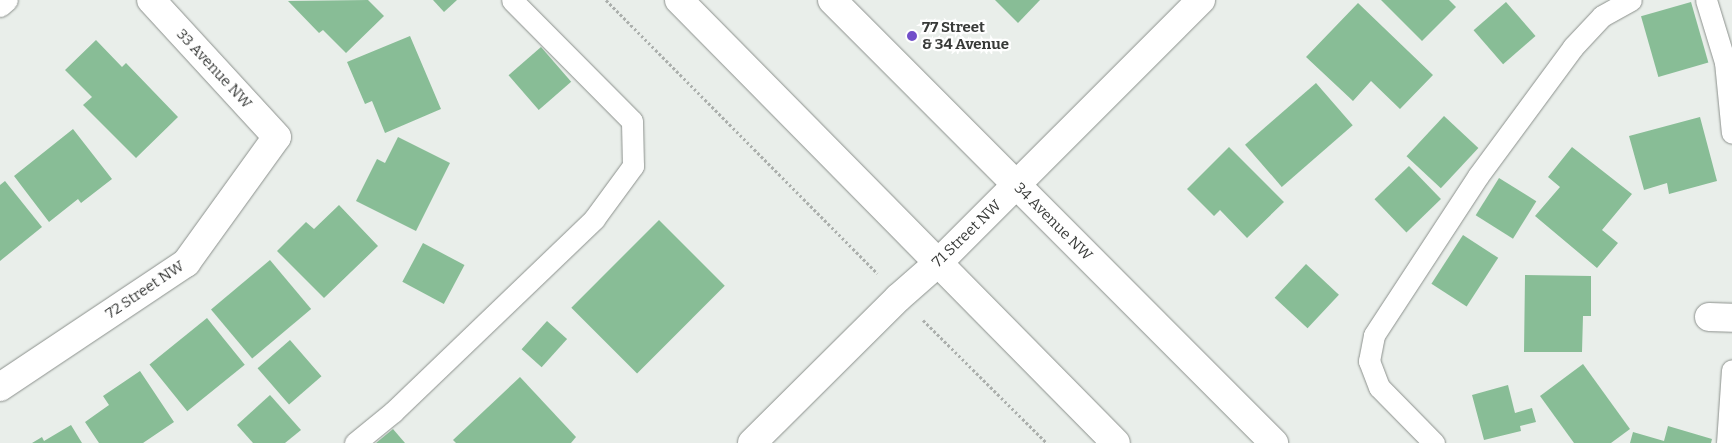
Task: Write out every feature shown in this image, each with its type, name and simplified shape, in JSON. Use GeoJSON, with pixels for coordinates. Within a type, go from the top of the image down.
{"type":"FeatureCollection","features":[{"type":"Feature","properties":{"kind":"main road","name":"33 Avenue NW"},"geometry":{"type":"LineString","coordinates":[[151,0],[276,137]]}},
{"type":"Feature","properties":{"kind":"main road"},"geometry":{"type":"LineString","coordinates":[[679,0],[1116,443]]}},
{"type":"Feature","properties":{"kind":"main road","name":"34 Avenue NW"},"geometry":{"type":"LineString","coordinates":[[832,0],[1274,443]]}},
{"type":"Feature","properties":{"kind":"main road","name":"71 Street NW"},"geometry":{"type":"LineString","coordinates":[[752,443],[898,298],[938,263],[1016,186],[1200,0]]}},
{"type":"Feature","properties":{"kind":"main road","name":"72 Street NW"},"geometry":{"type":"LineString","coordinates":[[0,387],[186,263],[276,137]]}},
{"type":"Feature","properties":{"kind":"lane"},"geometry":{"type":"LineString","coordinates":[[0,6],[7,0]]}},
{"type":"Feature","properties":{"kind":"lane"},"geometry":{"type":"LineString","coordinates":[[355,443],[393,412],[594,219],[632,166],[632,121],[512,0]]}},
{"type":"Feature","properties":{"kind":"lane"},"geometry":{"type":"LineString","coordinates":[[1434,443],[1379,387],[1369,361],[1374,335],[1478,176],[1573,47],[1602,16],[1631,0]]}},
{"type":"Feature","properties":{"kind":"lane"},"geometry":{"type":"LineString","coordinates":[[1706,0],[1725,62],[1732,133]]}},
{"type":"Feature","properties":{"kind":"lane"},"geometry":{"type":"LineString","coordinates":[[1727,443],[1732,370]]}},
{"type":"Feature","properties":{"kind":"path"},"geometry":{"type":"LineString","coordinates":[[606,0],[866,260],[898,298],[1047,443]]}},
{"type":"Feature","properties":{"kind":"building"},"geometry":{"type":"Polygon","coordinates":[[[368,0],[384,16],[346,53],[323,30],[319,33],[288,1],[368,0]]]}},
{"type":"Feature","properties":{"kind":"building"},"geometry":{"type":"Polygon","coordinates":[[[433,0],[457,0],[444,12],[433,0]]]}},
{"type":"Feature","properties":{"kind":"building"},"geometry":{"type":"Polygon","coordinates":[[[995,0],[1040,0],[1018,23],[995,0]]]}},
{"type":"Feature","properties":{"kind":"building"},"geometry":{"type":"Polygon","coordinates":[[[1381,0],[1449,0],[1456,7],[1422,41],[1381,0]]]}},
{"type":"Feature","properties":{"kind":"building"},"geometry":{"type":"Polygon","coordinates":[[[1506,2],[1536,36],[1503,64],[1474,30],[1506,2]]]}},
{"type":"Feature","properties":{"kind":"building"},"geometry":{"type":"Polygon","coordinates":[[[1691,2],[1708,63],[1658,77],[1641,16],[1691,2]]]}},
{"type":"Feature","properties":{"kind":"building"},"geometry":{"type":"Polygon","coordinates":[[[1358,3],[1433,75],[1400,109],[1371,81],[1353,101],[1306,57],[1358,3]]]}},
{"type":"Feature","properties":{"kind":"building"},"geometry":{"type":"Polygon","coordinates":[[[410,36],[441,109],[385,133],[372,101],[365,104],[347,62],[410,36]]]}},
{"type":"Feature","properties":{"kind":"building"},"geometry":{"type":"Polygon","coordinates":[[[96,40],[122,67],[126,63],[178,117],[136,158],[83,105],[92,97],[65,70],[96,40]]]}},
{"type":"Feature","properties":{"kind":"building"},"geometry":{"type":"Polygon","coordinates":[[[541,47],[571,82],[539,110],[509,75],[541,47]]]}},
{"type":"Feature","properties":{"kind":"building"},"geometry":{"type":"Polygon","coordinates":[[[1316,83],[1353,125],[1282,187],[1245,145],[1316,83]]]}},
{"type":"Feature","properties":{"kind":"building"},"geometry":{"type":"Polygon","coordinates":[[[1444,116],[1478,148],[1441,188],[1406,156],[1444,116]]]}},
{"type":"Feature","properties":{"kind":"building"},"geometry":{"type":"Polygon","coordinates":[[[1700,117],[1717,181],[1669,194],[1667,183],[1644,190],[1629,136],[1700,117]]]}},
{"type":"Feature","properties":{"kind":"building"},"geometry":{"type":"Polygon","coordinates":[[[73,129],[112,179],[81,203],[78,199],[49,222],[14,176],[73,129]]]}},
{"type":"Feature","properties":{"kind":"building"},"geometry":{"type":"Polygon","coordinates":[[[398,137],[450,163],[416,231],[356,201],[377,159],[385,163],[398,137]]]}},
{"type":"Feature","properties":{"kind":"building"},"geometry":{"type":"Polygon","coordinates":[[[1229,147],[1284,202],[1247,238],[1220,210],[1214,216],[1187,189],[1229,147]]]}},
{"type":"Feature","properties":{"kind":"building"},"geometry":{"type":"Polygon","coordinates":[[[1572,147],[1632,194],[1602,230],[1618,243],[1597,268],[1535,216],[1560,187],[1548,177],[1572,147]]]}},
{"type":"Feature","properties":{"kind":"building"},"geometry":{"type":"Polygon","coordinates":[[[1409,166],[1441,199],[1406,232],[1374,199],[1409,166]]]}},
{"type":"Feature","properties":{"kind":"building"},"geometry":{"type":"Polygon","coordinates":[[[1499,178],[1536,201],[1513,239],[1476,215],[1499,178]]]}},
{"type":"Feature","properties":{"kind":"building"},"geometry":{"type":"Polygon","coordinates":[[[5,181],[42,227],[0,261],[0,185],[5,181]]]}},
{"type":"Feature","properties":{"kind":"building"},"geometry":{"type":"Polygon","coordinates":[[[339,205],[378,246],[324,298],[277,251],[306,222],[314,229],[339,205]]]}},
{"type":"Feature","properties":{"kind":"building"},"geometry":{"type":"Polygon","coordinates":[[[659,220],[725,286],[637,373],[571,308],[659,220]]]}},
{"type":"Feature","properties":{"kind":"building"},"geometry":{"type":"Polygon","coordinates":[[[1463,235],[1498,258],[1467,307],[1431,284],[1463,235]]]}},
{"type":"Feature","properties":{"kind":"building"},"geometry":{"type":"Polygon","coordinates":[[[423,243],[464,265],[444,304],[402,282],[423,243]]]}},
{"type":"Feature","properties":{"kind":"building"},"geometry":{"type":"Polygon","coordinates":[[[270,260],[311,309],[252,359],[211,309],[270,260]]]}},
{"type":"Feature","properties":{"kind":"building"},"geometry":{"type":"Polygon","coordinates":[[[1306,264],[1339,295],[1308,328],[1275,298],[1306,264]]]}},
{"type":"Feature","properties":{"kind":"building"},"geometry":{"type":"Polygon","coordinates":[[[1525,275],[1591,276],[1591,316],[1583,316],[1582,352],[1524,352],[1525,275]]]}},
{"type":"Feature","properties":{"kind":"building"},"geometry":{"type":"Polygon","coordinates":[[[207,318],[245,365],[187,411],[149,365],[207,318]]]}},
{"type":"Feature","properties":{"kind":"building"},"geometry":{"type":"Polygon","coordinates":[[[547,321],[567,339],[542,367],[522,349],[547,321]]]}},
{"type":"Feature","properties":{"kind":"building"},"geometry":{"type":"Polygon","coordinates":[[[290,340],[321,376],[289,404],[258,368],[290,340]]]}},
{"type":"Feature","properties":{"kind":"building"},"geometry":{"type":"Polygon","coordinates":[[[1583,364],[1630,429],[1611,443],[1574,443],[1540,396],[1583,364]]]}},
{"type":"Feature","properties":{"kind":"building"},"geometry":{"type":"Polygon","coordinates":[[[140,371],[174,422],[143,443],[99,443],[85,422],[109,405],[103,396],[140,371]]]}},
{"type":"Feature","properties":{"kind":"building"},"geometry":{"type":"Polygon","coordinates":[[[520,377],[576,437],[571,443],[456,443],[453,440],[520,377]]]}},
{"type":"Feature","properties":{"kind":"building"},"geometry":{"type":"Polygon","coordinates":[[[1508,385],[1515,413],[1532,408],[1536,422],[1520,426],[1521,431],[1484,440],[1472,395],[1508,385]]]}},
{"type":"Feature","properties":{"kind":"building"},"geometry":{"type":"Polygon","coordinates":[[[270,395],[301,430],[285,443],[253,443],[237,425],[270,395]]]}},
{"type":"Feature","properties":{"kind":"building"},"geometry":{"type":"Polygon","coordinates":[[[71,425],[82,443],[32,443],[42,437],[44,441],[71,425]]]}},
{"type":"Feature","properties":{"kind":"building"},"geometry":{"type":"Polygon","coordinates":[[[1668,426],[1712,439],[1711,443],[1630,443],[1633,432],[1664,441],[1668,426]]]}},
{"type":"Feature","properties":{"kind":"building"},"geometry":{"type":"Polygon","coordinates":[[[393,429],[405,443],[376,443],[393,429]]]}},
{"type":"Feature","properties":{"kind":"place","name":"77 Street & 34 Avenue"},"geometry":{"type":"Point","coordinates":[912,36]}}]}
